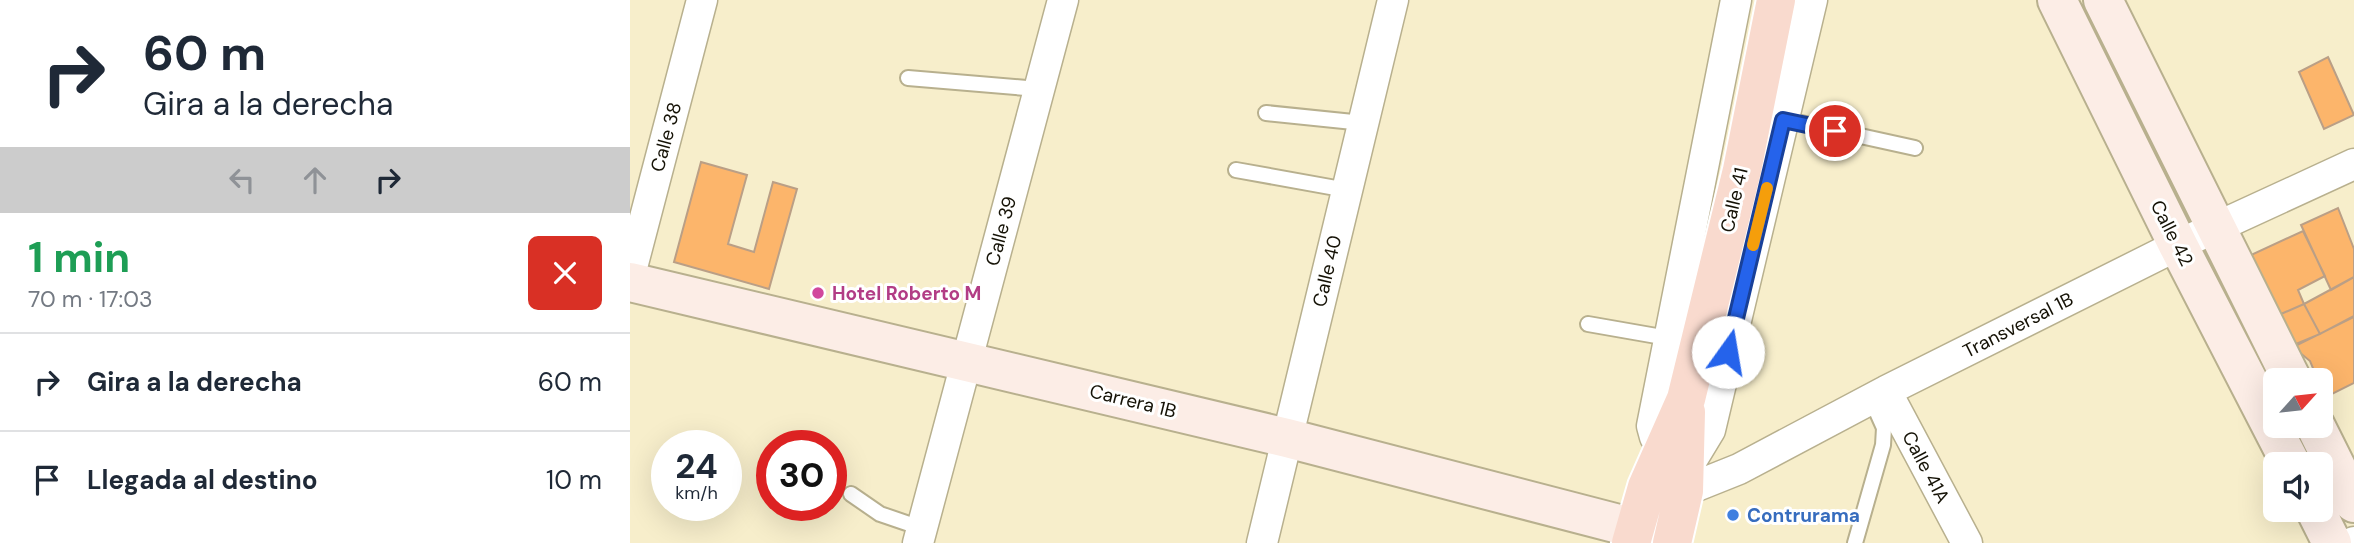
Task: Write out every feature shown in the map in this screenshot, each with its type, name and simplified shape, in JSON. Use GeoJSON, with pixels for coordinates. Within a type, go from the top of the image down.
{"type":"FeatureCollection","features":[{"type":"Feature","properties":{"kind":"main road","name":"Calle 41"},"geometry":{"type":"LineString","coordinates":[[1672,543],[1686,399],[1742,170],[1776,0]]}},
{"type":"Feature","properties":{"kind":"main road","name":"Calle 41"},"geometry":{"type":"LineString","coordinates":[[1632,536],[1647,487],[1679,469]]}},
{"type":"Feature","properties":{"kind":"street","name":"Calle 38"},"geometry":{"type":"LineString","coordinates":[[630,275],[702,0]]}},
{"type":"Feature","properties":{"kind":"street","name":"Calle 39"},"geometry":{"type":"LineString","coordinates":[[919,536],[1063,0]]}},
{"type":"Feature","properties":{"kind":"street","name":"Calle 40"},"geometry":{"type":"LineString","coordinates":[[1262,543],[1393,0]]}},
{"type":"Feature","properties":{"kind":"street"},"geometry":{"type":"LineString","coordinates":[[1736,0],[1652,426],[1655,437],[1679,469],[1710,430],[1812,0]]}},
{"type":"Feature","properties":{"kind":"street","name":"Calle 42"},"geometry":{"type":"LineString","coordinates":[[2057,0],[2178,245],[2285,452]]}},
{"type":"Feature","properties":{"kind":"street"},"geometry":{"type":"LineString","coordinates":[[2103,0],[2286,368]]}},
{"type":"Feature","properties":{"kind":"street","name":"Transversal 1B"},"geometry":{"type":"LineString","coordinates":[[1679,469],[1739,469],[1878,395],[2178,245],[2354,164]]}},
{"type":"Feature","properties":{"kind":"street","name":"Carrera 1B"},"geometry":{"type":"LineString","coordinates":[[630,282],[1287,438],[1632,536]]}},
{"type":"Feature","properties":{"kind":"street","name":"Calle 41A"},"geometry":{"type":"LineString","coordinates":[[1878,395],[1967,543]]}},
{"type":"Feature","properties":{"kind":"street"},"geometry":{"type":"LineString","coordinates":[[1710,430],[1739,469]]}},
{"type":"Feature","properties":{"kind":"street"},"geometry":{"type":"LineString","coordinates":[[2322,438],[2354,503]]}},
{"type":"Feature","properties":{"kind":"street"},"geometry":{"type":"LineString","coordinates":[[2322,522],[2332,543]]}},
{"type":"Feature","properties":{"kind":"lane"},"geometry":{"type":"LineString","coordinates":[[908,78],[1038,89]]}},
{"type":"Feature","properties":{"kind":"lane"},"geometry":{"type":"LineString","coordinates":[[1266,113],[1363,123]]}},
{"type":"Feature","properties":{"kind":"lane"},"geometry":{"type":"LineString","coordinates":[[1783,120],[1915,148]]}},
{"type":"Feature","properties":{"kind":"lane"},"geometry":{"type":"LineString","coordinates":[[1237,170],[1347,190]]}},
{"type":"Feature","properties":{"kind":"lane"},"geometry":{"type":"LineString","coordinates":[[1588,324],[1668,338]]}},
{"type":"Feature","properties":{"kind":"lane"},"geometry":{"type":"LineString","coordinates":[[1854,543],[1883,445],[1884,428],[1878,395]]}},
{"type":"Feature","properties":{"kind":"lane"},"geometry":{"type":"LineString","coordinates":[[851,494],[919,536]]}},
{"type":"Feature","properties":{"kind":"building"},"geometry":{"type":"Polygon","coordinates":[[[2328,57],[2354,115],[2324,129],[2299,72],[2328,57]]]}},
{"type":"Feature","properties":{"kind":"building"},"geometry":{"type":"Polygon","coordinates":[[[701,162],[747,175],[728,244],[754,252],[773,182],[797,189],[769,289],[674,262],[701,162]]]}},
{"type":"Feature","properties":{"kind":"building"},"geometry":{"type":"Polygon","coordinates":[[[2338,208],[2354,249],[2354,277],[2331,290],[2301,225],[2338,208]]]}},
{"type":"Feature","properties":{"kind":"building"},"geometry":{"type":"Polygon","coordinates":[[[2303,231],[2325,276],[2298,290],[2304,304],[2281,314],[2249,256],[2303,231]]]}},
{"type":"Feature","properties":{"kind":"building"},"geometry":{"type":"Polygon","coordinates":[[[2354,277],[2354,316],[2320,334],[2304,304],[2354,277]]]}},
{"type":"Feature","properties":{"kind":"building"},"geometry":{"type":"Polygon","coordinates":[[[2304,304],[2320,334],[2286,348],[2275,331],[2281,314],[2304,304]]]}},
{"type":"Feature","properties":{"kind":"building"},"geometry":{"type":"Polygon","coordinates":[[[2354,317],[2354,383],[2333,394],[2333,368],[2313,368],[2310,361],[2293,347],[2354,317]]]}},
{"type":"Feature","properties":{"kind":"slow traffic"},"geometry":{"type":"LineString","coordinates":[[1753,245],[1767,188]]}},
{"type":"Feature","properties":{"kind":"place","name":"Hotel Roberto M"},"geometry":{"type":"Point","coordinates":[818,293]}},
{"type":"Feature","properties":{"kind":"place","name":"Contrurama"},"geometry":{"type":"Point","coordinates":[1733,515]}},
{"type":"Feature","properties":{"kind":"route"},"geometry":{"type":"LineString","coordinates":[[1728,352],[1783,120],[1835,131]]}}]}
